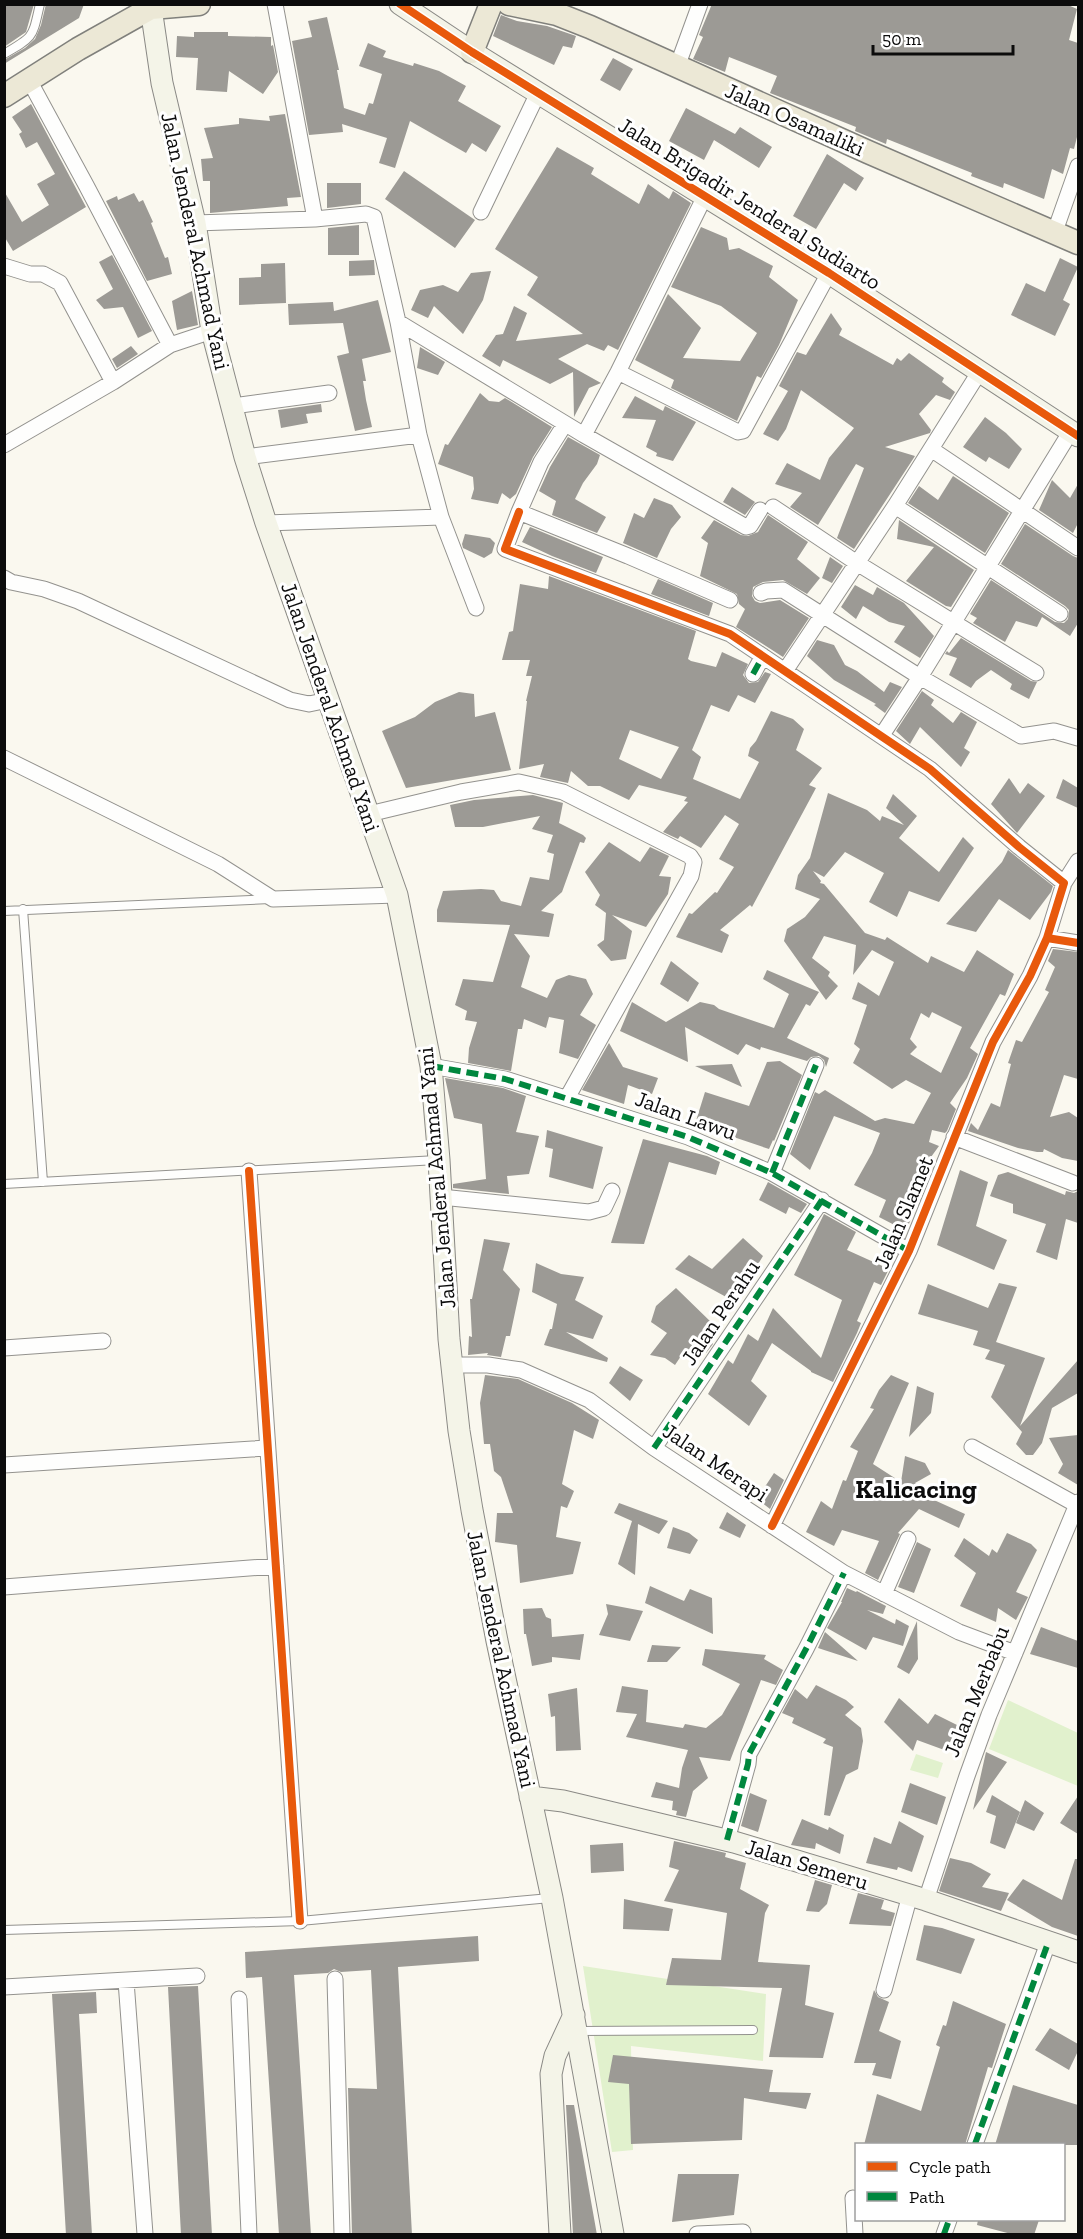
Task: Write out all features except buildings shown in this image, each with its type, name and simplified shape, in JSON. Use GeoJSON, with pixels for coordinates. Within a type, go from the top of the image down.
{"type":"FeatureCollection","features":[{"type":"Feature","properties":{"kind":"main road"},"geometry":{"type":"LineString","coordinates":[[4,96],[151,6],[199,4]]}},
{"type":"Feature","properties":{"kind":"main road","name":"Jalan Brigadir Jenderal Sudiarto"},"geometry":{"type":"LineString","coordinates":[[400,4],[472,52],[829,273],[1075,433]]}},
{"type":"Feature","properties":{"kind":"main road"},"geometry":{"type":"LineString","coordinates":[[472,52],[492,4]]}},
{"type":"Feature","properties":{"kind":"main road","name":"Jalan Osamaliki"},"geometry":{"type":"LineString","coordinates":[[509,4],[557,14],[1078,243]]}},
{"type":"Feature","properties":{"kind":"main road","name":"Jalan Jenderal Achmad Yani"},"geometry":{"type":"LineString","coordinates":[[151,6],[162,83],[195,223],[212,332],[245,458],[397,896],[431,1065],[452,1365],[459,1431],[472,1510],[552,1898],[613,2235]]}},
{"type":"Feature","properties":{"kind":"main road","name":"Jalan Semeru"},"geometry":{"type":"LineString","coordinates":[[530,1797],[563,1800],[727,1840],[918,1898],[1078,1952]]}},
{"type":"Feature","properties":{"kind":"main road"},"geometry":{"type":"LineString","coordinates":[[560,2235],[551,2074],[555,2056],[575,2023]]}},
{"type":"Feature","properties":{"kind":"street"},"geometry":{"type":"LineString","coordinates":[[275,4],[315,219]]}},
{"type":"Feature","properties":{"kind":"street"},"geometry":{"type":"LineString","coordinates":[[677,67],[700,4]]}},
{"type":"Feature","properties":{"kind":"street"},"geometry":{"type":"LineString","coordinates":[[28,80],[170,345]]}},
{"type":"Feature","properties":{"kind":"street"},"geometry":{"type":"LineString","coordinates":[[481,212],[538,93]]}},
{"type":"Feature","properties":{"kind":"street"},"geometry":{"type":"LineString","coordinates":[[1054,234],[1078,166]]}},
{"type":"Feature","properties":{"kind":"street"},"geometry":{"type":"LineString","coordinates":[[584,435],[618,372],[705,195]]}},
{"type":"Feature","properties":{"kind":"street"},"geometry":{"type":"LineString","coordinates":[[195,223],[315,219],[366,214],[374,217],[398,322],[419,435],[441,517],[476,608]]}},
{"type":"Feature","properties":{"kind":"street"},"geometry":{"type":"LineString","coordinates":[[4,266],[30,274],[43,274],[60,284],[113,382]]}},
{"type":"Feature","properties":{"kind":"street"},"geometry":{"type":"LineString","coordinates":[[618,372],[738,432],[743,431],[829,273]]}},
{"type":"Feature","properties":{"kind":"street"},"geometry":{"type":"LineString","coordinates":[[398,322],[565,424],[746,527],[750,526],[766,509],[1036,673]]}},
{"type":"Feature","properties":{"kind":"street"},"geometry":{"type":"LineString","coordinates":[[4,445],[113,382],[170,345],[212,332]]}},
{"type":"Feature","properties":{"kind":"street"},"geometry":{"type":"LineString","coordinates":[[785,671],[895,506],[980,371]]}},
{"type":"Feature","properties":{"kind":"street"},"geometry":{"type":"LineString","coordinates":[[233,406],[329,393]]}},
{"type":"Feature","properties":{"kind":"street"},"geometry":{"type":"LineString","coordinates":[[565,424],[541,462],[505,549],[730,634],[882,735],[937,775],[1064,883]]}},
{"type":"Feature","properties":{"kind":"street"},"geometry":{"type":"LineString","coordinates":[[882,735],[988,565],[1075,433]]}},
{"type":"Feature","properties":{"kind":"street"},"geometry":{"type":"LineString","coordinates":[[245,458],[419,435]]}},
{"type":"Feature","properties":{"kind":"street"},"geometry":{"type":"LineString","coordinates":[[931,449],[1078,548]]}},
{"type":"Feature","properties":{"kind":"street"},"geometry":{"type":"LineString","coordinates":[[895,506],[1060,614]]}},
{"type":"Feature","properties":{"kind":"street"},"geometry":{"type":"LineString","coordinates":[[519,512],[628,555],[730,600]]}},
{"type":"Feature","properties":{"kind":"street"},"geometry":{"type":"LineString","coordinates":[[266,523],[441,517]]}},
{"type":"Feature","properties":{"kind":"street"},"geometry":{"type":"LineString","coordinates":[[4,578],[78,601],[290,700],[309,704],[328,700]]}},
{"type":"Feature","properties":{"kind":"street"},"geometry":{"type":"LineString","coordinates":[[761,593],[783,590],[920,677],[1021,736],[1054,731],[1078,738]]}},
{"type":"Feature","properties":{"kind":"street"},"geometry":{"type":"LineString","coordinates":[[753,674],[763,656]]}},
{"type":"Feature","properties":{"kind":"street"},"geometry":{"type":"LineString","coordinates":[[4,758],[218,864],[273,899],[397,896]]}},
{"type":"Feature","properties":{"kind":"street"},"geometry":{"type":"LineString","coordinates":[[369,814],[461,792],[519,782],[563,792],[690,856],[694,862],[691,876],[567,1098]]}},
{"type":"Feature","properties":{"kind":"street","name":"Jalan Slamet"},"geometry":{"type":"LineString","coordinates":[[772,1527],[909,1251],[993,1042],[1030,976],[1047,938],[1064,883],[1078,861]]}},
{"type":"Feature","properties":{"kind":"street"},"geometry":{"type":"LineString","coordinates":[[1047,938],[1078,944]]}},
{"type":"Feature","properties":{"kind":"street","name":"Jalan Lawu"},"geometry":{"type":"LineString","coordinates":[[431,1065],[505,1079],[688,1137],[772,1173],[909,1251]]}},
{"type":"Feature","properties":{"kind":"street"},"geometry":{"type":"LineString","coordinates":[[772,1173],[816,1065]]}},
{"type":"Feature","properties":{"kind":"street"},"geometry":{"type":"LineString","coordinates":[[954,1137],[1073,1183]]}},
{"type":"Feature","properties":{"kind":"street"},"geometry":{"type":"LineString","coordinates":[[249,1171],[300,1921]]}},
{"type":"Feature","properties":{"kind":"street"},"geometry":{"type":"LineString","coordinates":[[441,1197],[589,1212],[604,1208],[612,1191]]}},
{"type":"Feature","properties":{"kind":"street","name":"Jalan Perahu"},"geometry":{"type":"LineString","coordinates":[[654,1448],[822,1200]]}},
{"type":"Feature","properties":{"kind":"street"},"geometry":{"type":"LineString","coordinates":[[4,1348],[103,1341]]}},
{"type":"Feature","properties":{"kind":"street","name":"Jalan Merapi"},"geometry":{"type":"LineString","coordinates":[[452,1365],[505,1367],[541,1378],[589,1400],[654,1448],[844,1573],[959,1632],[1015,1653]]}},
{"type":"Feature","properties":{"kind":"street"},"geometry":{"type":"LineString","coordinates":[[972,1447],[1078,1504]]}},
{"type":"Feature","properties":{"kind":"street"},"geometry":{"type":"LineString","coordinates":[[4,1465],[267,1448]]}},
{"type":"Feature","properties":{"kind":"street","name":"Jalan Merbabu"},"geometry":{"type":"LineString","coordinates":[[884,1990],[1015,1653],[1078,1504]]}},
{"type":"Feature","properties":{"kind":"street"},"geometry":{"type":"LineString","coordinates":[[884,1594],[908,1539]]}},
{"type":"Feature","properties":{"kind":"street"},"geometry":{"type":"LineString","coordinates":[[4,1587],[276,1566]]}},
{"type":"Feature","properties":{"kind":"street"},"geometry":{"type":"LineString","coordinates":[[727,1840],[748,1764],[748,1754],[806,1649],[844,1573]]}},
{"type":"Feature","properties":{"kind":"street"},"geometry":{"type":"LineString","coordinates":[[976,2143],[1048,1942]]}},
{"type":"Feature","properties":{"kind":"street"},"geometry":{"type":"LineString","coordinates":[[4,1987],[196,1976]]}},
{"type":"Feature","properties":{"kind":"street"},"geometry":{"type":"LineString","coordinates":[[335,1979],[342,2235]]}},
{"type":"Feature","properties":{"kind":"street"},"geometry":{"type":"LineString","coordinates":[[126,1981],[145,2235]]}},
{"type":"Feature","properties":{"kind":"street"},"geometry":{"type":"LineString","coordinates":[[238,1999],[249,2235]]}},
{"type":"Feature","properties":{"kind":"street"},"geometry":{"type":"LineString","coordinates":[[854,2198],[855,2235]]}},
{"type":"Feature","properties":{"kind":"street"},"geometry":{"type":"LineString","coordinates":[[697,2235],[743,2232]]}},
{"type":"Feature","properties":{"kind":"lane"},"geometry":{"type":"LineString","coordinates":[[4,54],[24,42],[33,33],[40,4]]}},
{"type":"Feature","properties":{"kind":"lane"},"geometry":{"type":"LineString","coordinates":[[4,911],[273,899]]}},
{"type":"Feature","properties":{"kind":"lane"},"geometry":{"type":"LineString","coordinates":[[23,909],[43,1182]]}},
{"type":"Feature","properties":{"kind":"lane"},"geometry":{"type":"LineString","coordinates":[[4,1184],[439,1160]]}},
{"type":"Feature","properties":{"kind":"lane"},"geometry":{"type":"LineString","coordinates":[[4,1930],[300,1921],[552,1898]]}},
{"type":"Feature","properties":{"kind":"lane"},"geometry":{"type":"LineString","coordinates":[[575,2023],[753,2030]]}},
{"type":"Feature","properties":{"kind":"green space"},"geometry":{"type":"Polygon","coordinates":[[[1008,1700],[1078,1733],[1078,1786],[989,1749],[1008,1700]]]}},
{"type":"Feature","properties":{"kind":"green space"},"geometry":{"type":"Polygon","coordinates":[[[916,1754],[943,1763],[938,1778],[910,1770],[916,1754]]]}},
{"type":"Feature","properties":{"kind":"green space"},"geometry":{"type":"Polygon","coordinates":[[[583,1966],[766,1994],[763,2061],[631,2046],[633,2150],[612,2152],[583,1966]]]}},
{"type":"Feature","properties":{"kind":"marked path"},"geometry":{"type":"LineString","coordinates":[[753,674],[763,656]]}},
{"type":"Feature","properties":{"kind":"marked path"},"geometry":{"type":"LineString","coordinates":[[772,1173],[816,1065]]}},
{"type":"Feature","properties":{"kind":"marked path"},"geometry":{"type":"LineString","coordinates":[[431,1066],[505,1079],[688,1137],[772,1173],[909,1251]]}},
{"type":"Feature","properties":{"kind":"marked path"},"geometry":{"type":"LineString","coordinates":[[654,1448],[822,1200]]}},
{"type":"Feature","properties":{"kind":"marked path"},"geometry":{"type":"LineString","coordinates":[[727,1840],[749,1754],[844,1573]]}},
{"type":"Feature","properties":{"kind":"marked path"},"geometry":{"type":"LineString","coordinates":[[975,2143],[1048,1943]]}},
{"type":"Feature","properties":{"kind":"marked path"},"geometry":{"type":"LineString","coordinates":[[944,2234],[949,2221]]}},
{"type":"Feature","properties":{"kind":"cycle path"},"geometry":{"type":"LineString","coordinates":[[400,4],[472,52],[829,273],[1078,436]]}},
{"type":"Feature","properties":{"kind":"cycle path"},"geometry":{"type":"LineString","coordinates":[[519,512],[505,549],[730,634],[930,769],[1064,883],[1047,938]]}},
{"type":"Feature","properties":{"kind":"cycle path"},"geometry":{"type":"LineString","coordinates":[[772,1526],[909,1251],[993,1042],[1030,976],[1047,938],[1078,943]]}},
{"type":"Feature","properties":{"kind":"cycle path"},"geometry":{"type":"LineString","coordinates":[[249,1171],[300,1921]]}},
{"type":"Feature","properties":{"kind":"district","name":"Kalicacing"},"geometry":{"type":"Point","coordinates":[916,1489]}}]}
